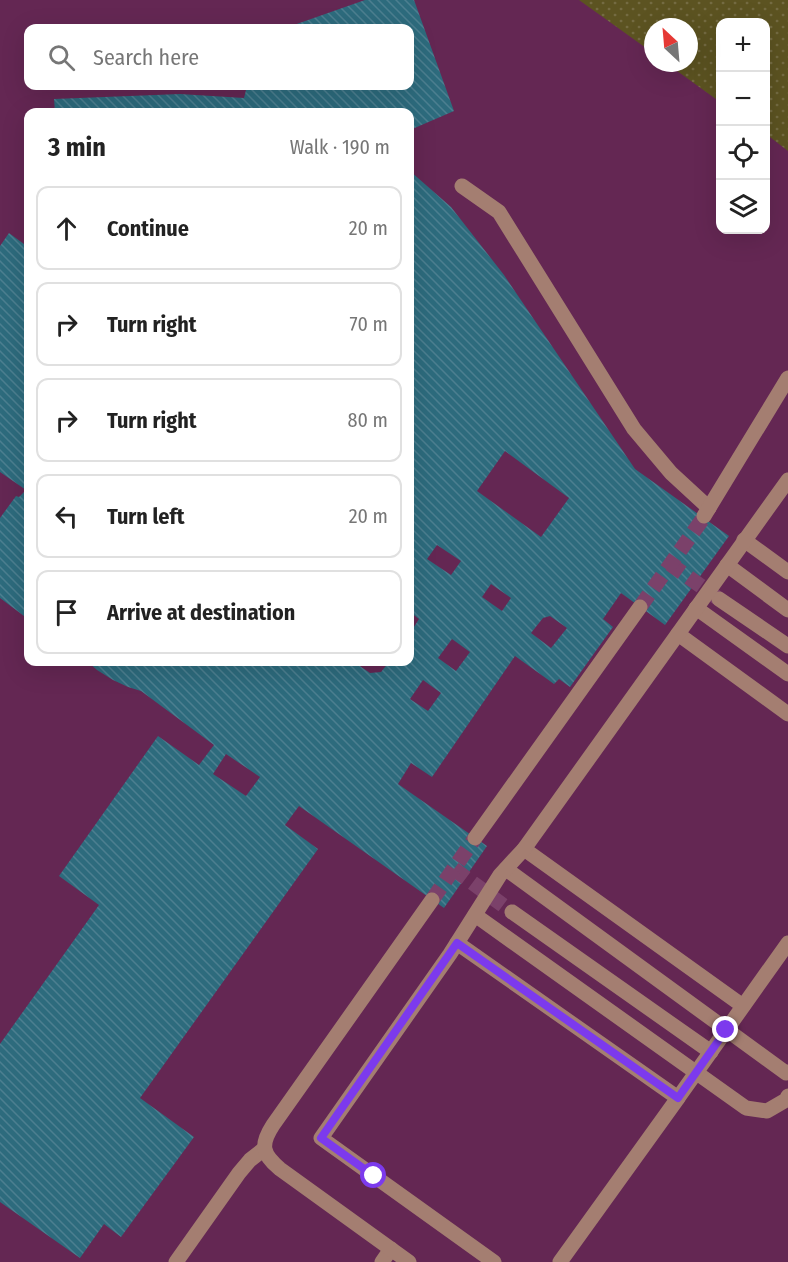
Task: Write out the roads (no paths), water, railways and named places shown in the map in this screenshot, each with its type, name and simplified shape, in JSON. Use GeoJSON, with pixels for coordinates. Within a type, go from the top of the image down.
{"type":"FeatureCollection","features":[{"type":"Feature","properties":{"kind":"street"},"geometry":{"type":"LineString","coordinates":[[462,186],[499,212],[634,429],[706,512],[788,378]]}},
{"type":"Feature","properties":{"kind":"street"},"geometry":{"type":"LineString","coordinates":[[494,1262],[321,1138],[457,943],[500,875],[524,849],[788,480]]}},
{"type":"Feature","properties":{"kind":"street"},"geometry":{"type":"LineString","coordinates":[[744,540],[788,572]]}},
{"type":"Feature","properties":{"kind":"street"},"geometry":{"type":"LineString","coordinates":[[727,565],[788,610]]}},
{"type":"Feature","properties":{"kind":"street"},"geometry":{"type":"LineString","coordinates":[[720,599],[788,646]]}},
{"type":"Feature","properties":{"kind":"street"},"geometry":{"type":"LineString","coordinates":[[475,838],[640,607]]}},
{"type":"Feature","properties":{"kind":"street"},"geometry":{"type":"LineString","coordinates":[[696,608],[788,674]]}},
{"type":"Feature","properties":{"kind":"street"},"geometry":{"type":"LineString","coordinates":[[678,634],[788,714]]}},
{"type":"Feature","properties":{"kind":"street"},"geometry":{"type":"LineString","coordinates":[[524,849],[743,1006]]}},
{"type":"Feature","properties":{"kind":"street"},"geometry":{"type":"LineString","coordinates":[[506,869],[726,1030],[788,1072]]}},
{"type":"Feature","properties":{"kind":"street"},"geometry":{"type":"LineString","coordinates":[[410,1262],[280,1169],[268,1157],[264,1149],[264,1141],[432,900]]}},
{"type":"Feature","properties":{"kind":"street"},"geometry":{"type":"LineString","coordinates":[[512,912],[711,1052]]}},
{"type":"Feature","properties":{"kind":"street"},"geometry":{"type":"LineString","coordinates":[[475,915],[746,1108],[767,1111],[786,1100],[788,1096]]}},
{"type":"Feature","properties":{"kind":"street"},"geometry":{"type":"LineString","coordinates":[[457,943],[678,1098]]}},
{"type":"Feature","properties":{"kind":"street"},"geometry":{"type":"LineString","coordinates":[[560,1262],[788,943]]}},
{"type":"Feature","properties":{"kind":"street"},"geometry":{"type":"LineString","coordinates":[[176,1262],[239,1173],[264,1149]]}},
{"type":"Feature","properties":{"kind":"street"},"geometry":{"type":"LineString","coordinates":[[382,1262],[391,1249]]}},
{"type":"Feature","properties":{"kind":"tunnel"},"geometry":{"type":"LineString","coordinates":[[640,607],[704,517]]}},
{"type":"Feature","properties":{"kind":"tunnel"},"geometry":{"type":"LineString","coordinates":[[670,564],[719,599]]}},
{"type":"Feature","properties":{"kind":"tunnel"},"geometry":{"type":"LineString","coordinates":[[432,900],[475,838]]}},
{"type":"Feature","properties":{"kind":"tunnel"},"geometry":{"type":"LineString","coordinates":[[454,869],[512,912]]}}]}
